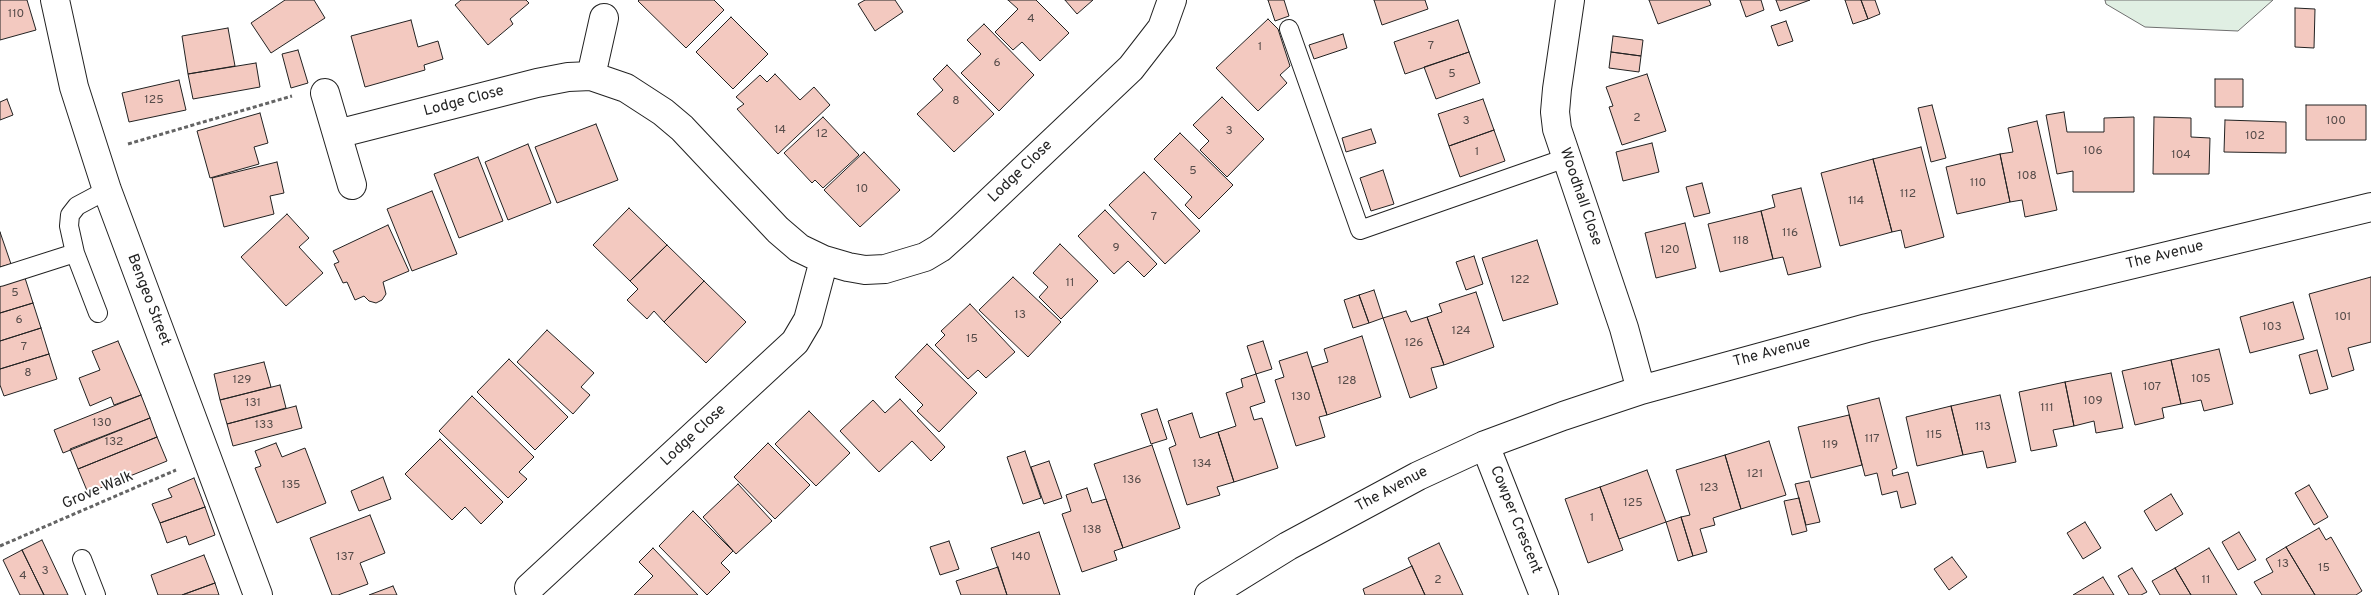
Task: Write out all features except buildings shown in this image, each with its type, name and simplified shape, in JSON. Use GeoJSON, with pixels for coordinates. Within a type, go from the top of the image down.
{"type":"FeatureCollection","features":[{"type":"Feature","properties":{"kind":"street","name":"Bengeo Street"},"geometry":{"type":"LineString","coordinates":[[55,0],[74,87],[107,190],[258,595]]}},
{"type":"Feature","properties":{"kind":"street","name":"Lodge Close"},"geometry":{"type":"LineString","coordinates":[[337,134],[537,83],[568,77],[591,76],[626,88],[663,112],[682,128],[778,230],[799,248],[824,260],[864,270],[885,269],[912,262],[940,248],[1131,68],[1162,28],[1172,0]]}},
{"type":"Feature","properties":{"kind":"street","name":"Woodhall Close"},"geometry":{"type":"LineString","coordinates":[[1570,0],[1555,112],[1557,129],[1621,320],[1641,390]]}},
{"type":"Feature","properties":{"kind":"street"},"geometry":{"type":"LineString","coordinates":[[591,76],[604,18]]}},
{"type":"Feature","properties":{"kind":"street"},"geometry":{"type":"LineString","coordinates":[[325,93],[352,185]]}},
{"type":"Feature","properties":{"kind":"street","name":"The Avenue"},"geometry":{"type":"LineString","coordinates":[[1209,595],[1288,546],[1418,476],[1485,445],[1563,416],[1641,390],[1886,324],[2371,207]]}},
{"type":"Feature","properties":{"kind":"street","name":"Lodge Close"},"geometry":{"type":"LineString","coordinates":[[529,588],[795,342],[808,320],[824,260]]}},
{"type":"Feature","properties":{"kind":"street","name":"Cowper Crescent"},"geometry":{"type":"LineString","coordinates":[[1485,445],[1544,595]]}},
{"type":"Feature","properties":{"kind":"lane"},"geometry":{"type":"LineString","coordinates":[[1289,29],[1360,230],[1566,158]]}},
{"type":"Feature","properties":{"kind":"lane"},"geometry":{"type":"LineString","coordinates":[[98,313],[75,253],[69,226],[70,215],[77,206],[107,190]]}},
{"type":"Feature","properties":{"kind":"lane"},"geometry":{"type":"LineString","coordinates":[[0,276],[75,253]]}},
{"type":"Feature","properties":{"kind":"lane"},"geometry":{"type":"LineString","coordinates":[[82,559],[96,595]]}},
{"type":"Feature","properties":{"kind":"path"},"geometry":{"type":"LineString","coordinates":[[95,152],[293,96],[325,93]]}},
{"type":"Feature","properties":{"kind":"path","name":"Grove Walk"},"geometry":{"type":"LineString","coordinates":[[0,546],[207,458]]}},
{"type":"Feature","properties":{"kind":"green space"},"geometry":{"type":"Polygon","coordinates":[[[2105,0],[2273,0],[2238,31],[2145,27],[2106,4],[2105,0]]]}}]}
